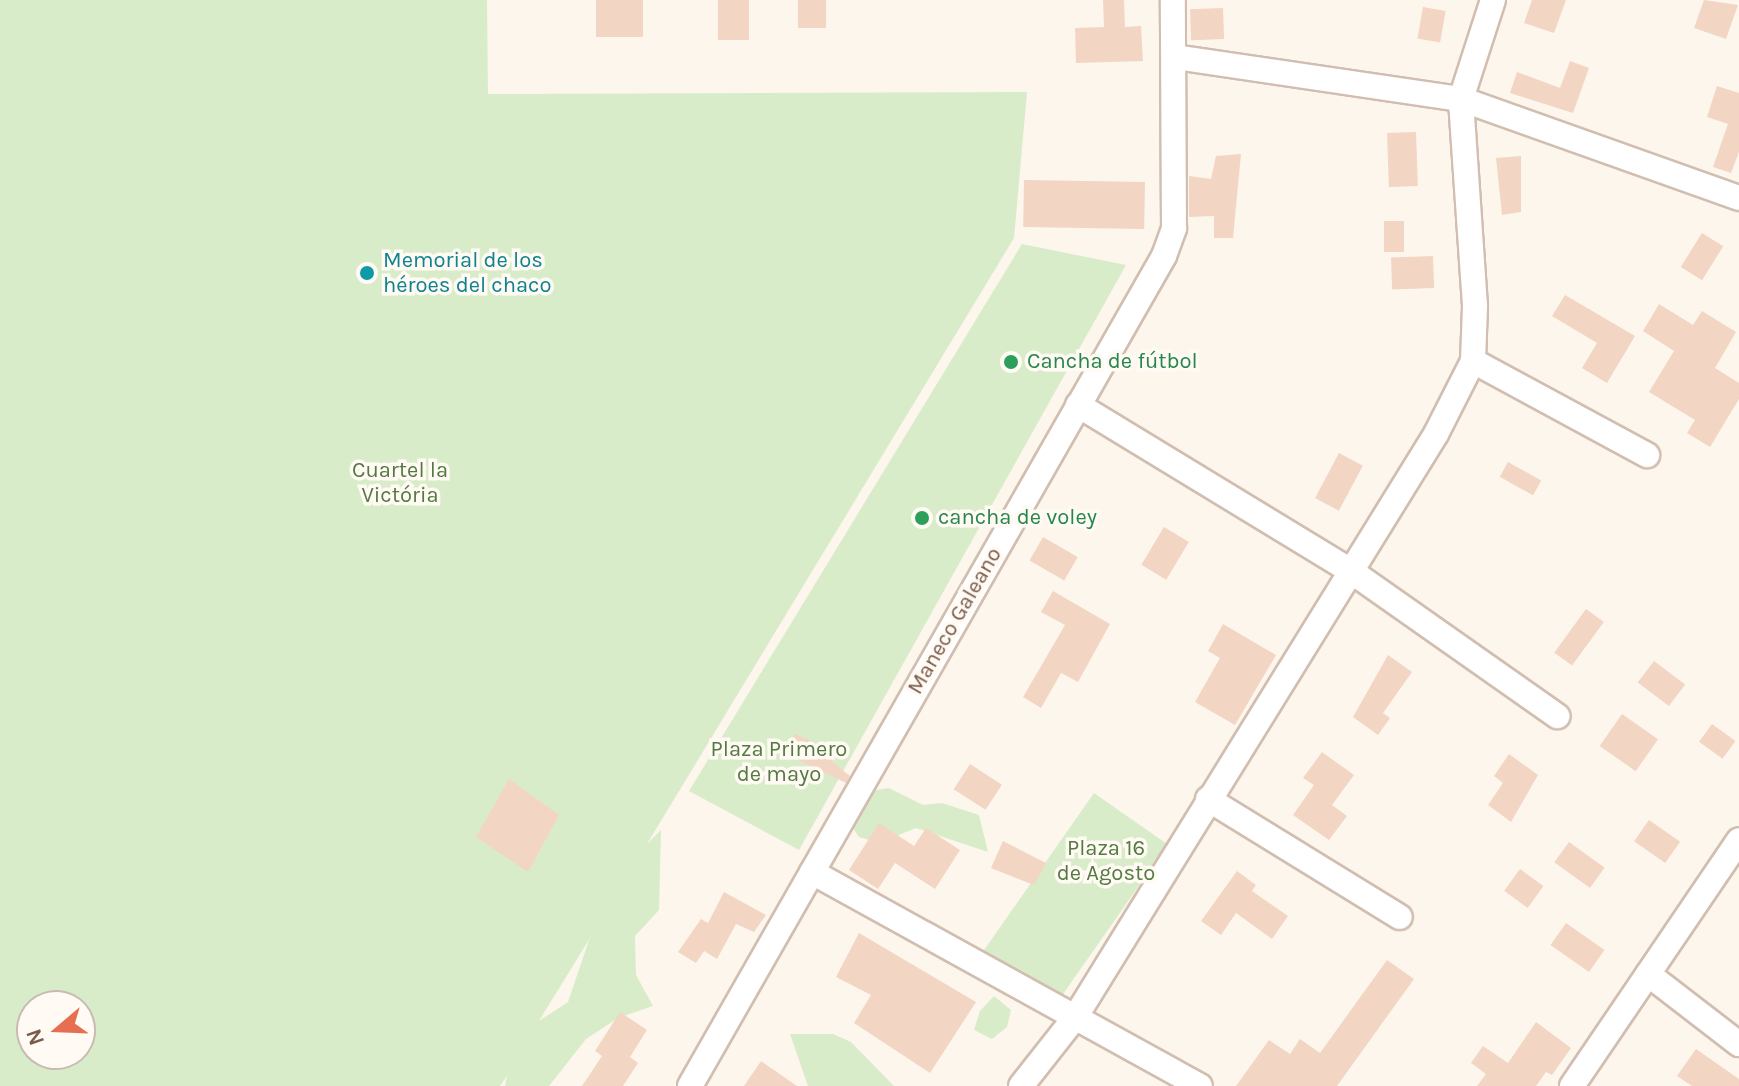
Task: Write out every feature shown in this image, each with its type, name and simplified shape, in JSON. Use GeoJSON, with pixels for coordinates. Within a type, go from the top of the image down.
{"type":"FeatureCollection","features":[{"type":"Feature","properties":{"kind":"street","name":"Maneco Galeano"},"geometry":{"type":"LineString","coordinates":[[690,1086],[1164,256],[1174,228],[1173,0]]}},
{"type":"Feature","properties":{"kind":"street"},"geometry":{"type":"LineString","coordinates":[[1021,1086],[1076,1016],[1348,569],[1436,434],[1473,361],[1475,306],[1461,99],[1493,0]]}},
{"type":"Feature","properties":{"kind":"street"},"geometry":{"type":"LineString","coordinates":[[1175,57],[1461,99],[1739,198]]}},
{"type":"Feature","properties":{"kind":"street"},"geometry":{"type":"LineString","coordinates":[[1473,361],[1647,455]]}},
{"type":"Feature","properties":{"kind":"street"},"geometry":{"type":"LineString","coordinates":[[1078,405],[1348,569],[1557,716]]}},
{"type":"Feature","properties":{"kind":"street"},"geometry":{"type":"LineString","coordinates":[[1208,799],[1400,917]]}},
{"type":"Feature","properties":{"kind":"street"},"geometry":{"type":"LineString","coordinates":[[1572,1086],[1739,840]]}},
{"type":"Feature","properties":{"kind":"street"},"geometry":{"type":"LineString","coordinates":[[812,872],[1200,1086]]}},
{"type":"Feature","properties":{"kind":"street"},"geometry":{"type":"LineString","coordinates":[[1648,974],[1739,1044]]}},
{"type":"Feature","properties":{"kind":"green space","name":"Cuartel la Victória"},"geometry":{"type":"Polygon","coordinates":[[[0,0],[487,0],[488,94],[1027,92],[1014,238],[647,844],[661,830],[659,910],[635,936],[636,975],[653,1006],[618,1018],[586,1039],[549,1086],[505,1086],[507,1076],[500,1086],[0,1086],[0,0]],[[589,939],[539,1021],[568,1002],[589,939]]]}},
{"type":"Feature","properties":{"kind":"green space","name":"Plaza Primero de mayo"},"geometry":{"type":"Polygon","coordinates":[[[1022,244],[1126,265],[799,850],[689,791],[1022,244]]]}},
{"type":"Feature","properties":{"kind":"green space"},"geometry":{"type":"Polygon","coordinates":[[[889,788],[923,805],[942,803],[979,815],[988,852],[916,828],[879,843],[859,837],[848,821],[870,791],[889,788]]]}},
{"type":"Feature","properties":{"kind":"green space","name":"Plaza 16 de Agosto"},"geometry":{"type":"Polygon","coordinates":[[[1094,793],[1168,845],[1056,1004],[983,952],[1094,793]]]}},
{"type":"Feature","properties":{"kind":"green space"},"geometry":{"type":"Polygon","coordinates":[[[994,996],[1011,1010],[1007,1027],[992,1039],[974,1030],[980,1011],[994,996]]]}},
{"type":"Feature","properties":{"kind":"green space"},"geometry":{"type":"Polygon","coordinates":[[[790,1034],[833,1034],[851,1042],[894,1086],[808,1086],[790,1034]]]}},
{"type":"Feature","properties":{"kind":"building"},"geometry":{"type":"Polygon","coordinates":[[[596,0],[643,0],[643,37],[596,37],[596,0]]]}},
{"type":"Feature","properties":{"kind":"building"},"geometry":{"type":"Polygon","coordinates":[[[718,0],[749,0],[749,40],[718,40],[718,0]]]}},
{"type":"Feature","properties":{"kind":"building"},"geometry":{"type":"Polygon","coordinates":[[[798,0],[826,0],[826,28],[798,28],[798,0]]]}},
{"type":"Feature","properties":{"kind":"building"},"geometry":{"type":"Polygon","coordinates":[[[1103,0],[1124,0],[1125,27],[1141,26],[1143,61],[1076,63],[1075,28],[1104,27],[1103,0]]]}},
{"type":"Feature","properties":{"kind":"building"},"geometry":{"type":"Polygon","coordinates":[[[1532,0],[1566,0],[1554,33],[1524,23],[1532,0]]]}},
{"type":"Feature","properties":{"kind":"building"},"geometry":{"type":"Polygon","coordinates":[[[1704,0],[1738,5],[1726,39],[1694,28],[1704,0]]]}},
{"type":"Feature","properties":{"kind":"building"},"geometry":{"type":"Polygon","coordinates":[[[1423,7],[1446,11],[1440,43],[1417,39],[1423,7]]]}},
{"type":"Feature","properties":{"kind":"building"},"geometry":{"type":"Polygon","coordinates":[[[1223,8],[1224,39],[1191,40],[1190,9],[1223,8]]]}},
{"type":"Feature","properties":{"kind":"building"},"geometry":{"type":"Polygon","coordinates":[[[1570,61],[1589,68],[1573,113],[1510,93],[1517,72],[1560,88],[1570,61]]]}},
{"type":"Feature","properties":{"kind":"building"},"geometry":{"type":"Polygon","coordinates":[[[1717,86],[1739,93],[1739,152],[1731,173],[1713,167],[1728,124],[1707,117],[1717,86]]]}},
{"type":"Feature","properties":{"kind":"building"},"geometry":{"type":"Polygon","coordinates":[[[1416,132],[1418,186],[1389,187],[1387,133],[1416,132]]]}},
{"type":"Feature","properties":{"kind":"building"},"geometry":{"type":"Polygon","coordinates":[[[1241,154],[1233,238],[1214,238],[1214,216],[1189,217],[1189,176],[1211,179],[1216,156],[1241,154]]]}},
{"type":"Feature","properties":{"kind":"building"},"geometry":{"type":"Polygon","coordinates":[[[1521,156],[1521,212],[1502,215],[1496,158],[1521,156]]]}},
{"type":"Feature","properties":{"kind":"building"},"geometry":{"type":"Polygon","coordinates":[[[1024,180],[1145,182],[1144,229],[1023,227],[1024,180]]]}},
{"type":"Feature","properties":{"kind":"building"},"geometry":{"type":"Polygon","coordinates":[[[1384,221],[1404,221],[1404,252],[1384,252],[1384,221]]]}},
{"type":"Feature","properties":{"kind":"building"},"geometry":{"type":"Polygon","coordinates":[[[1702,233],[1723,246],[1702,280],[1681,267],[1702,233]]]}},
{"type":"Feature","properties":{"kind":"building"},"geometry":{"type":"Polygon","coordinates":[[[1433,256],[1434,288],[1392,289],[1391,257],[1433,256]]]}},
{"type":"Feature","properties":{"kind":"building"},"geometry":{"type":"Polygon","coordinates":[[[1565,295],[1635,336],[1607,383],[1582,368],[1597,343],[1552,316],[1565,295]]]}},
{"type":"Feature","properties":{"kind":"building"},"geometry":{"type":"Polygon","coordinates":[[[1659,304],[1693,325],[1702,311],[1736,332],[1715,368],[1739,383],[1739,399],[1710,447],[1687,433],[1695,420],[1649,392],[1674,351],[1643,331],[1659,304]]]}},
{"type":"Feature","properties":{"kind":"building"},"geometry":{"type":"Polygon","coordinates":[[[1339,453],[1363,466],[1339,511],[1315,498],[1339,453]]]}},
{"type":"Feature","properties":{"kind":"building"},"geometry":{"type":"Polygon","coordinates":[[[1508,462],[1541,480],[1533,495],[1500,477],[1508,462]]]}},
{"type":"Feature","properties":{"kind":"building"},"geometry":{"type":"Polygon","coordinates":[[[1164,527],[1189,542],[1166,580],[1141,565],[1164,527]]]}},
{"type":"Feature","properties":{"kind":"building"},"geometry":{"type":"Polygon","coordinates":[[[1043,537],[1078,557],[1064,580],[1030,560],[1043,537]]]}},
{"type":"Feature","properties":{"kind":"building"},"geometry":{"type":"Polygon","coordinates":[[[1053,591],[1110,624],[1078,682],[1061,673],[1041,708],[1023,697],[1065,625],[1041,612],[1053,591]]]}},
{"type":"Feature","properties":{"kind":"building"},"geometry":{"type":"Polygon","coordinates":[[[1586,609],[1604,622],[1572,666],[1554,653],[1586,609]]]}},
{"type":"Feature","properties":{"kind":"building"},"geometry":{"type":"Polygon","coordinates":[[[1223,624],[1276,655],[1235,725],[1195,702],[1220,658],[1208,651],[1223,624]]]}},
{"type":"Feature","properties":{"kind":"building"},"geometry":{"type":"Polygon","coordinates":[[[1388,655],[1412,672],[1383,713],[1390,718],[1378,735],[1353,717],[1388,655]]]}},
{"type":"Feature","properties":{"kind":"building"},"geometry":{"type":"Polygon","coordinates":[[[1654,661],[1685,684],[1669,706],[1638,683],[1654,661]]]}},
{"type":"Feature","properties":{"kind":"building"},"geometry":{"type":"Polygon","coordinates":[[[1622,714],[1658,739],[1636,771],[1600,746],[1622,714]]]}},
{"type":"Feature","properties":{"kind":"building"},"geometry":{"type":"Polygon","coordinates":[[[1712,724],[1735,741],[1723,759],[1699,742],[1712,724]]]}},
{"type":"Feature","properties":{"kind":"building"},"geometry":{"type":"Polygon","coordinates":[[[795,734],[816,743],[814,747],[850,776],[846,783],[786,754],[795,734]]]}},
{"type":"Feature","properties":{"kind":"building"},"geometry":{"type":"Polygon","coordinates":[[[1322,752],[1354,775],[1332,805],[1347,816],[1329,840],[1293,815],[1314,785],[1303,778],[1322,752]]]}},
{"type":"Feature","properties":{"kind":"building"},"geometry":{"type":"Polygon","coordinates":[[[1509,754],[1538,775],[1511,822],[1488,805],[1503,783],[1494,776],[1509,754]]]}},
{"type":"Feature","properties":{"kind":"building"},"geometry":{"type":"Polygon","coordinates":[[[970,764],[1002,785],[986,810],[954,789],[970,764]]]}},
{"type":"Feature","properties":{"kind":"building"},"geometry":{"type":"Polygon","coordinates":[[[509,779],[559,815],[528,872],[476,837],[509,779]]]}},
{"type":"Feature","properties":{"kind":"building"},"geometry":{"type":"Polygon","coordinates":[[[1649,820],[1680,842],[1665,863],[1634,841],[1649,820]]]}},
{"type":"Feature","properties":{"kind":"building"},"geometry":{"type":"Polygon","coordinates":[[[879,823],[914,846],[926,828],[960,850],[935,889],[895,863],[878,889],[849,870],[879,823]]]}},
{"type":"Feature","properties":{"kind":"building"},"geometry":{"type":"Polygon","coordinates":[[[1003,841],[1046,863],[1034,885],[991,868],[1003,841]]]}},
{"type":"Feature","properties":{"kind":"building"},"geometry":{"type":"Polygon","coordinates":[[[1569,842],[1605,868],[1590,888],[1554,862],[1569,842]]]}},
{"type":"Feature","properties":{"kind":"building"},"geometry":{"type":"Polygon","coordinates":[[[1520,869],[1543,886],[1528,908],[1504,891],[1520,869]]]}},
{"type":"Feature","properties":{"kind":"building"},"geometry":{"type":"Polygon","coordinates":[[[1237,871],[1256,885],[1252,891],[1288,916],[1272,939],[1236,913],[1221,935],[1201,921],[1237,871]]]}},
{"type":"Feature","properties":{"kind":"building"},"geometry":{"type":"Polygon","coordinates":[[[724,892],[766,915],[754,932],[736,924],[717,959],[704,951],[696,963],[678,952],[701,919],[708,923],[724,892]]]}},
{"type":"Feature","properties":{"kind":"building"},"geometry":{"type":"Polygon","coordinates":[[[1566,923],[1605,950],[1589,972],[1551,945],[1566,923]]]}},
{"type":"Feature","properties":{"kind":"building"},"geometry":{"type":"Polygon","coordinates":[[[859,933],[976,1002],[930,1073],[854,1023],[871,995],[836,977],[859,933]]]}},
{"type":"Feature","properties":{"kind":"building"},"geometry":{"type":"Polygon","coordinates":[[[1387,960],[1414,979],[1337,1086],[1236,1086],[1269,1040],[1290,1054],[1300,1039],[1320,1053],[1387,960]]]}},
{"type":"Feature","properties":{"kind":"building"},"geometry":{"type":"Polygon","coordinates":[[[620,1012],[647,1030],[630,1057],[638,1063],[623,1086],[582,1086],[602,1056],[595,1051],[620,1012]]]}},
{"type":"Feature","properties":{"kind":"building"},"geometry":{"type":"Polygon","coordinates":[[[1536,1022],[1571,1048],[1552,1075],[1546,1072],[1536,1086],[1477,1086],[1486,1074],[1471,1063],[1483,1046],[1508,1063],[1536,1022]]]}},
{"type":"Feature","properties":{"kind":"building"},"geometry":{"type":"Polygon","coordinates":[[[1696,1049],[1739,1079],[1739,1086],[1692,1086],[1677,1076],[1696,1049]]]}},
{"type":"Feature","properties":{"kind":"building"},"geometry":{"type":"Polygon","coordinates":[[[761,1061],[797,1086],[744,1086],[761,1061]]]}},
{"type":"Feature","properties":{"kind":"place","name":"Memorial de los héroes del chaco"},"geometry":{"type":"Point","coordinates":[367,273]}},
{"type":"Feature","properties":{"kind":"place","name":"Cancha de fútbol"},"geometry":{"type":"Point","coordinates":[1011,362]}},
{"type":"Feature","properties":{"kind":"place","name":"cancha de voley"},"geometry":{"type":"Point","coordinates":[922,518]}}]}
